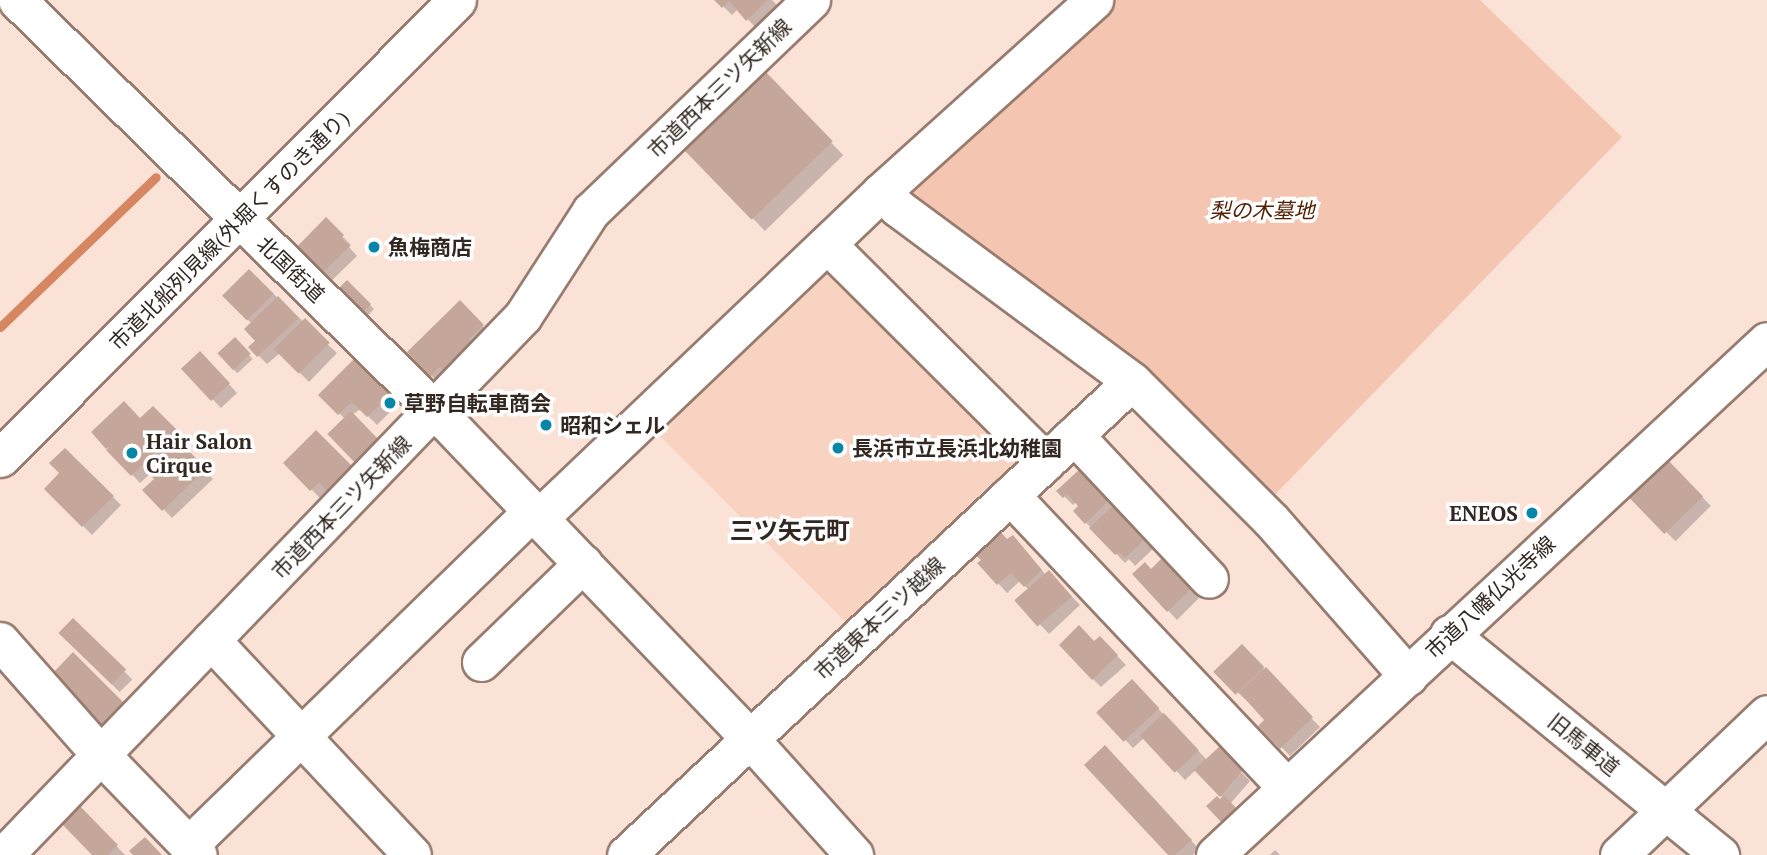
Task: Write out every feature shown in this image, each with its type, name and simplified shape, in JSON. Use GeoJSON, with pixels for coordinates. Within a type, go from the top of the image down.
{"type":"FeatureCollection","features":[{"type":"Feature","properties":{"kind":"street","name":"北国街道"},"geometry":{"type":"LineString","coordinates":[[18,0],[435,410],[750,739],[854,855]]}},
{"type":"Feature","properties":{"kind":"street","name":"市道北船列見線(外堀くすのき通り)"},"geometry":{"type":"LineString","coordinates":[[0,458],[457,0]]}},
{"type":"Feature","properties":{"kind":"street","name":"市道西本三ツ矢新線"},"geometry":{"type":"LineString","coordinates":[[4,855],[523,316],[591,211],[811,0]]}},
{"type":"Feature","properties":{"kind":"street"},"geometry":{"type":"LineString","coordinates":[[0,641],[101,755],[194,850],[302,738],[536,514],[881,192],[1094,0]]}},
{"type":"Feature","properties":{"kind":"street"},"geometry":{"type":"LineString","coordinates":[[881,192],[898,208],[1132,381],[1271,520],[1408,676]]}},
{"type":"Feature","properties":{"kind":"street"},"geometry":{"type":"LineString","coordinates":[[827,243],[1045,461]]}},
{"type":"Feature","properties":{"kind":"street","name":"市道八幡仏光寺線"},"geometry":{"type":"LineString","coordinates":[[1215,855],[1408,676],[1449,634],[1767,341]]}},
{"type":"Feature","properties":{"kind":"street","name":"市道東本三ツ越線"},"geometry":{"type":"LineString","coordinates":[[625,855],[1132,381]]}},
{"type":"Feature","properties":{"kind":"street"},"geometry":{"type":"LineString","coordinates":[[1074,435],[1209,579]]}},
{"type":"Feature","properties":{"kind":"street"},"geometry":{"type":"LineString","coordinates":[[1010,495],[1287,788]]}},
{"type":"Feature","properties":{"kind":"street"},"geometry":{"type":"LineString","coordinates":[[481,662],[583,563]]}},
{"type":"Feature","properties":{"kind":"street","name":"旧馬車道"},"geometry":{"type":"LineString","coordinates":[[1449,634],[1720,855]]}},
{"type":"Feature","properties":{"kind":"street"},"geometry":{"type":"LineString","coordinates":[[211,640],[412,855]]}},
{"type":"Feature","properties":{"kind":"street"},"geometry":{"type":"LineString","coordinates":[[1619,855],[1767,714]]}},
{"type":"Feature","properties":{"kind":"shaded area","name":"長浜市立長浜北幼稚園"},"geometry":{"type":"Polygon","coordinates":[[[823,264],[1025,466],[858,634],[655,432],[823,264]]]}},
{"type":"Feature","properties":{"kind":"green space","name":"梨の木墓地"},"geometry":{"type":"Polygon","coordinates":[[[1100,0],[1480,0],[1622,137],[1261,509],[887,191],[1100,0]]]}},
{"type":"Feature","properties":{"kind":"building"},"geometry":{"type":"Polygon","coordinates":[[[714,0],[768,0],[746,21],[729,1],[722,8],[714,0]]]}},
{"type":"Feature","properties":{"kind":"building"},"geometry":{"type":"Polygon","coordinates":[[[762,68],[833,141],[752,220],[681,146],[762,68]]]}},
{"type":"Feature","properties":{"kind":"building"},"geometry":{"type":"Polygon","coordinates":[[[326,217],[344,235],[341,238],[350,246],[312,283],[287,257],[326,217]]]}},
{"type":"Feature","properties":{"kind":"building"},"geometry":{"type":"Polygon","coordinates":[[[249,269],[274,294],[247,321],[222,296],[249,269]]]}},
{"type":"Feature","properties":{"kind":"building"},"geometry":{"type":"Polygon","coordinates":[[[347,280],[371,304],[354,321],[330,297],[347,280]]]}},
{"type":"Feature","properties":{"kind":"building"},"geometry":{"type":"Polygon","coordinates":[[[278,296],[299,318],[257,357],[248,347],[255,341],[244,329],[278,296]]]}},
{"type":"Feature","properties":{"kind":"building"},"geometry":{"type":"Polygon","coordinates":[[[460,300],[484,325],[469,339],[475,346],[446,373],[440,367],[430,377],[407,352],[460,300]]]}},
{"type":"Feature","properties":{"kind":"building"},"geometry":{"type":"Polygon","coordinates":[[[305,318],[330,343],[299,374],[274,349],[305,318]]]}},
{"type":"Feature","properties":{"kind":"building"},"geometry":{"type":"Polygon","coordinates":[[[235,337],[251,354],[233,370],[217,353],[235,337]]]}},
{"type":"Feature","properties":{"kind":"building"},"geometry":{"type":"Polygon","coordinates":[[[200,351],[230,383],[211,401],[181,369],[200,351]]]}},
{"type":"Feature","properties":{"kind":"building"},"geometry":{"type":"Polygon","coordinates":[[[354,359],[390,395],[367,417],[352,402],[338,415],[318,395],[354,359]]]}},
{"type":"Feature","properties":{"kind":"building"},"geometry":{"type":"Polygon","coordinates":[[[124,401],[140,418],[153,406],[178,431],[131,476],[106,450],[118,439],[106,449],[91,432],[124,401]]]}},
{"type":"Feature","properties":{"kind":"building"},"geometry":{"type":"Polygon","coordinates":[[[351,411],[380,441],[356,464],[327,434],[351,411]]]}},
{"type":"Feature","properties":{"kind":"building"},"geometry":{"type":"Polygon","coordinates":[[[316,430],[353,467],[328,492],[319,482],[310,491],[283,463],[316,430]]]}},
{"type":"Feature","properties":{"kind":"building"},"geometry":{"type":"Polygon","coordinates":[[[177,438],[206,469],[162,511],[142,490],[154,479],[144,468],[177,438]]]}},
{"type":"Feature","properties":{"kind":"building"},"geometry":{"type":"Polygon","coordinates":[[[65,448],[114,496],[82,527],[44,489],[59,473],[49,463],[65,448]]]}},
{"type":"Feature","properties":{"kind":"building"},"geometry":{"type":"Polygon","coordinates":[[[1667,459],[1703,496],[1664,534],[1628,497],[1667,459]]]}},
{"type":"Feature","properties":{"kind":"building"},"geometry":{"type":"Polygon","coordinates":[[[1080,469],[1109,500],[1085,524],[1073,511],[1078,506],[1067,494],[1063,498],[1056,491],[1080,469]]]}},
{"type":"Feature","properties":{"kind":"building"},"geometry":{"type":"Polygon","coordinates":[[[1115,504],[1146,538],[1125,558],[1119,552],[1115,555],[1089,528],[1115,504]]]}},
{"type":"Feature","properties":{"kind":"building"},"geometry":{"type":"Polygon","coordinates":[[[997,528],[1007,539],[1013,535],[1042,570],[1024,587],[1011,573],[997,585],[977,563],[981,560],[974,554],[997,528]]]}},
{"type":"Feature","properties":{"kind":"building"},"geometry":{"type":"Polygon","coordinates":[[[1163,557],[1192,588],[1167,612],[1132,574],[1145,562],[1151,569],[1163,557]]]}},
{"type":"Feature","properties":{"kind":"building"},"geometry":{"type":"Polygon","coordinates":[[[1049,570],[1072,596],[1037,627],[1014,600],[1049,570]]]}},
{"type":"Feature","properties":{"kind":"building"},"geometry":{"type":"Polygon","coordinates":[[[73,618],[126,669],[112,685],[58,633],[73,618]]]}},
{"type":"Feature","properties":{"kind":"building"},"geometry":{"type":"Polygon","coordinates":[[[1079,625],[1094,641],[1100,636],[1118,655],[1092,680],[1059,645],[1079,625]]]}},
{"type":"Feature","properties":{"kind":"building"},"geometry":{"type":"Polygon","coordinates":[[[1242,644],[1264,667],[1235,695],[1213,672],[1242,644]]]}},
{"type":"Feature","properties":{"kind":"building"},"geometry":{"type":"Polygon","coordinates":[[[73,652],[125,704],[100,729],[79,710],[83,706],[51,675],[73,652]]]}},
{"type":"Feature","properties":{"kind":"building"},"geometry":{"type":"Polygon","coordinates":[[[1266,667],[1313,717],[1280,749],[1258,726],[1264,720],[1239,692],[1266,667]]]}},
{"type":"Feature","properties":{"kind":"building"},"geometry":{"type":"Polygon","coordinates":[[[1132,679],[1159,708],[1123,742],[1096,712],[1132,679]]]}},
{"type":"Feature","properties":{"kind":"building"},"geometry":{"type":"Polygon","coordinates":[[[1164,713],[1199,750],[1175,773],[1140,736],[1164,713]]]}},
{"type":"Feature","properties":{"kind":"building"},"geometry":{"type":"Polygon","coordinates":[[[1105,745],[1192,840],[1175,855],[1168,855],[1084,765],[1105,745]]]}},
{"type":"Feature","properties":{"kind":"building"},"geometry":{"type":"Polygon","coordinates":[[[1220,746],[1242,771],[1220,797],[1194,770],[1220,746]]]}},
{"type":"Feature","properties":{"kind":"building"},"geometry":{"type":"Polygon","coordinates":[[[1224,795],[1237,809],[1222,823],[1206,806],[1217,796],[1220,799],[1224,795]]]}},
{"type":"Feature","properties":{"kind":"building"},"geometry":{"type":"Polygon","coordinates":[[[79,805],[118,845],[108,855],[92,855],[60,822],[79,805]]]}},
{"type":"Feature","properties":{"kind":"building"},"geometry":{"type":"Polygon","coordinates":[[[145,837],[162,855],[133,855],[129,851],[145,837]]]}},
{"type":"Feature","properties":{"kind":"waterway"},"geometry":{"type":"LineString","coordinates":[[0,327],[156,177]]}},
{"type":"Feature","properties":{"kind":"place","name":"魚梅商店"},"geometry":{"type":"Point","coordinates":[374,247]}},
{"type":"Feature","properties":{"kind":"place","name":"草野自転車商会"},"geometry":{"type":"Point","coordinates":[390,403]}},
{"type":"Feature","properties":{"kind":"place","name":"昭和シェル"},"geometry":{"type":"Point","coordinates":[546,425]}},
{"type":"Feature","properties":{"kind":"place","name":"長浜市立長浜北幼稚園"},"geometry":{"type":"Point","coordinates":[838,448]}},
{"type":"Feature","properties":{"kind":"place","name":"Hair Salon Cirque"},"geometry":{"type":"Point","coordinates":[132,453]}},
{"type":"Feature","properties":{"kind":"place","name":"ENEOS"},"geometry":{"type":"Point","coordinates":[1532,513]}},
{"type":"Feature","properties":{"kind":"district","name":"三ツ矢元町"},"geometry":{"type":"Point","coordinates":[790,531]}}]}
